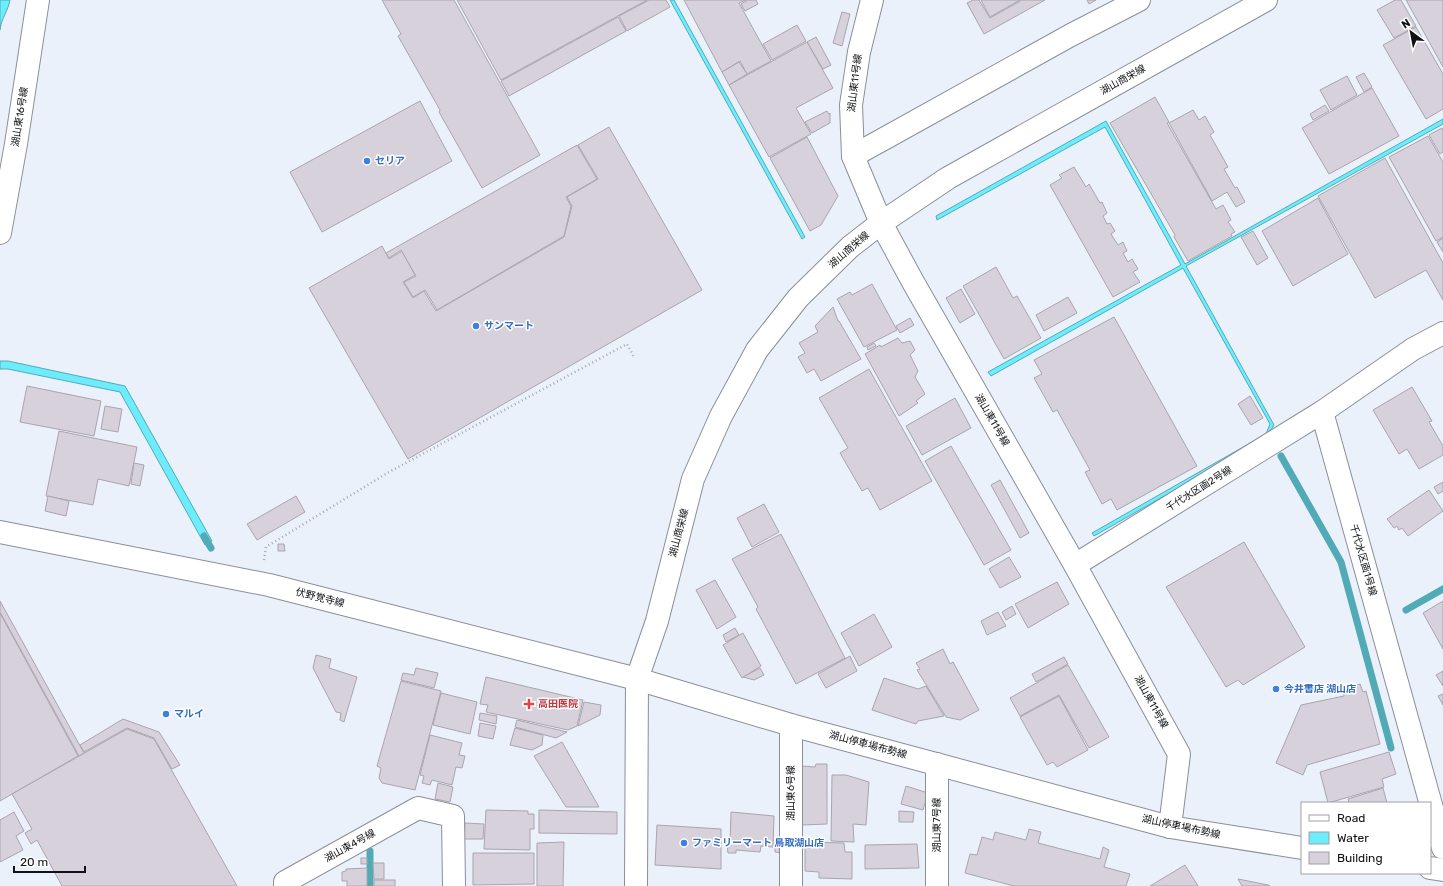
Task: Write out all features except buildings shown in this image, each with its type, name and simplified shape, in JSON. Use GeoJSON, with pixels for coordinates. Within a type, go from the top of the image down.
{"type":"FeatureCollection","features":[{"type":"Feature","properties":{"kind":"street","name":"湖山東16号線"},"geometry":{"type":"LineString","coordinates":[[0,233],[16,144],[38,0]]}},
{"type":"Feature","properties":{"kind":"street","name":"湖山東11号線"},"geometry":{"type":"LineString","coordinates":[[872,0],[859,52],[850,104],[853,156],[881,223],[913,282],[1075,565],[1180,754],[1170,827]]}},
{"type":"Feature","properties":{"kind":"street"},"geometry":{"type":"LineString","coordinates":[[853,156],[1064,39],[1139,0]]}},
{"type":"Feature","properties":{"kind":"street","name":"湖山商栄線"},"geometry":{"type":"LineString","coordinates":[[637,679],[657,621],[693,479],[721,416],[757,350],[798,298],[850,247],[881,223],[948,178],[1266,0]]}},
{"type":"Feature","properties":{"kind":"street"},"geometry":{"type":"LineString","coordinates":[[1322,412],[1413,349],[1443,333]]}},
{"type":"Feature","properties":{"kind":"street","name":"千代水区画2号線"},"geometry":{"type":"LineString","coordinates":[[1075,565],[1322,412]]}},
{"type":"Feature","properties":{"kind":"street","name":"千代水区画1号線"},"geometry":{"type":"LineString","coordinates":[[1322,412],[1430,802]]}},
{"type":"Feature","properties":{"kind":"street","name":"伏野覚寺線"},"geometry":{"type":"LineString","coordinates":[[0,532],[269,585],[637,679]]}},
{"type":"Feature","properties":{"kind":"street"},"geometry":{"type":"LineString","coordinates":[[636,886],[637,679]]}},
{"type":"Feature","properties":{"kind":"street","name":"湖山停車場布勢線"},"geometry":{"type":"LineString","coordinates":[[637,679],[791,725],[1170,827],[1301,848]]}},
{"type":"Feature","properties":{"kind":"street","name":"湖山東6号線"},"geometry":{"type":"LineString","coordinates":[[791,725],[791,886]]}},
{"type":"Feature","properties":{"kind":"street","name":"湖山東7号線"},"geometry":{"type":"LineString","coordinates":[[937,764],[937,886]]}},
{"type":"Feature","properties":{"kind":"street","name":"千代水区画1号線"},"geometry":{"type":"LineString","coordinates":[[1431,805],[1443,848]]}},
{"type":"Feature","properties":{"kind":"street","name":"湖山東4号線"},"geometry":{"type":"LineString","coordinates":[[285,886],[285,882],[418,808],[453,816],[454,886]]}},
{"type":"Feature","properties":{"kind":"street"},"geometry":{"type":"LineString","coordinates":[[1431,868],[1443,870]]}},
{"type":"Feature","properties":{"kind":"path"},"geometry":{"type":"LineString","coordinates":[[264,561],[266,547],[389,472],[627,344],[634,356]]}},
{"type":"Feature","properties":{"kind":"water"},"geometry":{"type":"Polygon","coordinates":[[[0,0],[10,0],[0,30],[0,0]]]}},
{"type":"Feature","properties":{"kind":"water"},"geometry":{"type":"Polygon","coordinates":[[[670,0],[674,0],[805,237],[802,239],[670,0]]]}},
{"type":"Feature","properties":{"kind":"water"},"geometry":{"type":"Polygon","coordinates":[[[1443,119],[1443,124],[1186,266],[1274,425],[1266,438],[1094,536],[1092,533],[1266,434],[1270,424],[1183,268],[991,376],[988,372],[1181,265],[1105,127],[937,220],[936,216],[1106,121],[1185,264],[1443,119]]]}},
{"type":"Feature","properties":{"kind":"water"},"geometry":{"type":"Polygon","coordinates":[[[0,361],[8,361],[125,386],[212,541],[205,545],[120,392],[8,369],[0,369],[0,361]]]}},
{"type":"Feature","properties":{"kind":"waterway"},"geometry":{"type":"LineString","coordinates":[[1281,456],[1341,562],[1391,748]]}},
{"type":"Feature","properties":{"kind":"waterway"},"geometry":{"type":"LineString","coordinates":[[204,536],[211,548]]}},
{"type":"Feature","properties":{"kind":"waterway"},"geometry":{"type":"LineString","coordinates":[[1406,610],[1443,589]]}},
{"type":"Feature","properties":{"kind":"waterway"},"geometry":{"type":"LineString","coordinates":[[370,851],[370,886]]}},
{"type":"Feature","properties":{"kind":"place","name":"セリア"},"geometry":{"type":"Point","coordinates":[367,161]}},
{"type":"Feature","properties":{"kind":"place","name":"サンマート"},"geometry":{"type":"Point","coordinates":[476,326]}},
{"type":"Feature","properties":{"kind":"place","name":"今井書店 湖山店"},"geometry":{"type":"Point","coordinates":[1276,689]}},
{"type":"Feature","properties":{"kind":"place","name":"高田医院"},"geometry":{"type":"Point","coordinates":[529,704]}},
{"type":"Feature","properties":{"kind":"place","name":"マルイ"},"geometry":{"type":"Point","coordinates":[166,714]}},
{"type":"Feature","properties":{"kind":"place","name":"ファミリーマート 鳥取湖山店"},"geometry":{"type":"Point","coordinates":[684,843]}}]}
